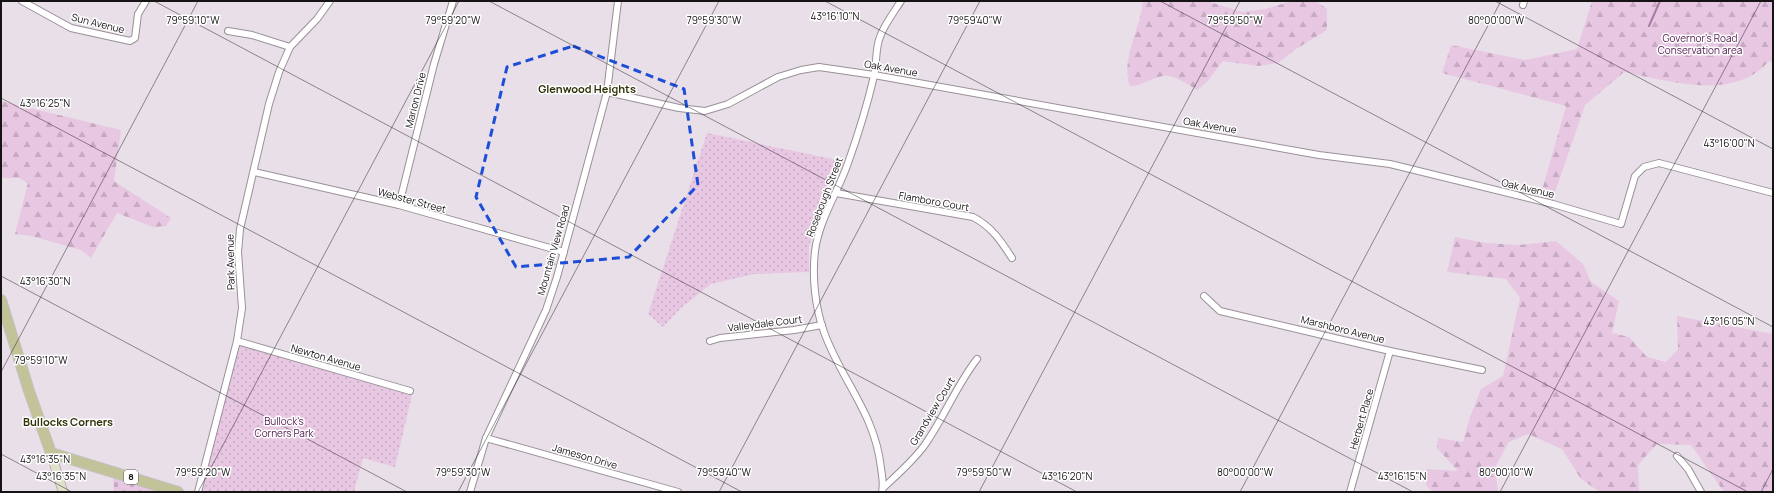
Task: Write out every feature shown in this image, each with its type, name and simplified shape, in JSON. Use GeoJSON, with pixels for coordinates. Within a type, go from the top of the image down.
{"type":"FeatureCollection","features":[{"type":"Feature","properties":{"kind":"main road"},"geometry":{"type":"LineString","coordinates":[[1,300],[29,391],[51,453],[62,492]]}},
{"type":"Feature","properties":{"kind":"main road","name":"8"},"geometry":{"type":"LineString","coordinates":[[51,453],[178,492]]}},
{"type":"Feature","properties":{"kind":"street","name":"Sun Avenue"},"geometry":{"type":"LineString","coordinates":[[22,1],[71,28],[130,41],[135,38],[138,14],[146,1]]}},
{"type":"Feature","properties":{"kind":"street","name":"Park Avenue"},"geometry":{"type":"LineString","coordinates":[[198,492],[236,341],[242,308],[238,252],[240,229],[269,104],[279,72],[290,47],[317,19],[330,1]]}},
{"type":"Feature","properties":{"kind":"street","name":"Marion Drive"},"geometry":{"type":"LineString","coordinates":[[399,206],[434,64],[453,1]]}},
{"type":"Feature","properties":{"kind":"street","name":"Mountain View Road"},"geometry":{"type":"LineString","coordinates":[[470,492],[486,438],[546,310],[564,252],[607,92],[618,1]]}},
{"type":"Feature","properties":{"kind":"street","name":"Rosebough Street"},"geometry":{"type":"LineString","coordinates":[[882,490],[876,442],[866,412],[834,355],[822,325],[816,294],[814,270],[815,250],[826,214],[836,193],[860,127],[874,76],[879,38],[901,1]]}},
{"type":"Feature","properties":{"kind":"street"},"geometry":{"type":"LineString","coordinates":[[228,31],[252,35],[290,47]]}},
{"type":"Feature","properties":{"kind":"street","name":"Oak Avenue"},"geometry":{"type":"LineString","coordinates":[[607,92],[679,108],[705,111],[728,104],[778,77],[801,70],[819,67],[1319,155],[1390,164],[1553,204],[1621,224],[1635,176],[1644,167],[1659,163],[1773,193]]}},
{"type":"Feature","properties":{"kind":"street","name":"Webster Street"},"geometry":{"type":"LineString","coordinates":[[254,172],[399,206],[564,252]]}},
{"type":"Feature","properties":{"kind":"street","name":"Flamboro Court"},"geometry":{"type":"LineString","coordinates":[[836,193],[973,217],[986,224],[997,236],[1012,258]]}},
{"type":"Feature","properties":{"kind":"street","name":"Marshboro Avenue"},"geometry":{"type":"LineString","coordinates":[[1204,296],[1220,310],[1390,351],[1482,370]]}},
{"type":"Feature","properties":{"kind":"street","name":"Valleydale Court"},"geometry":{"type":"LineString","coordinates":[[710,341],[720,338],[794,330],[822,325]]}},
{"type":"Feature","properties":{"kind":"street","name":"Newton Avenue"},"geometry":{"type":"LineString","coordinates":[[236,341],[410,391]]}},
{"type":"Feature","properties":{"kind":"street","name":"Herbert Place"},"geometry":{"type":"LineString","coordinates":[[1350,492],[1390,351]]}},
{"type":"Feature","properties":{"kind":"street","name":"Grandview Court"},"geometry":{"type":"LineString","coordinates":[[882,490],[912,462],[925,445],[967,371],[977,359]]}},
{"type":"Feature","properties":{"kind":"street","name":"Jameson Drive"},"geometry":{"type":"LineString","coordinates":[[486,438],[678,492]]}},
{"type":"Feature","properties":{"kind":"street"},"geometry":{"type":"LineString","coordinates":[[1677,456],[1688,470],[1701,492]]}},
{"type":"Feature","properties":{"kind":"highlighted area"},"geometry":{"type":"Polygon","coordinates":[[[573,46],[684,89],[698,185],[629,257],[516,267],[476,197],[507,67],[573,46]]]}},
{"type":"Feature","properties":{"kind":"green space"},"geometry":{"type":"Polygon","coordinates":[[[1143,1],[1207,1],[1242,12],[1265,9],[1292,1],[1316,1],[1327,9],[1327,30],[1296,49],[1278,63],[1258,66],[1223,61],[1206,83],[1197,90],[1181,80],[1167,76],[1158,77],[1139,85],[1130,86],[1128,77],[1129,55],[1143,1]]]}},
{"type":"Feature","properties":{"kind":"green space","name":"Governor's Road Conservation area"},"geometry":{"type":"Polygon","coordinates":[[[1592,1],[1773,1],[1773,63],[1769,61],[1754,74],[1738,81],[1719,85],[1681,83],[1624,72],[1585,105],[1551,204],[1539,201],[1566,106],[1442,73],[1451,45],[1525,60],[1577,49],[1592,1]]]}},
{"type":"Feature","properties":{"kind":"green space"},"geometry":{"type":"Polygon","coordinates":[[[1,101],[121,130],[114,181],[171,218],[166,226],[153,227],[117,213],[91,258],[81,250],[31,236],[15,234],[28,183],[19,178],[1,178],[1,101]]]}},
{"type":"Feature","properties":{"kind":"green space"},"geometry":{"type":"Polygon","coordinates":[[[707,133],[842,161],[818,217],[809,246],[809,272],[754,274],[711,284],[681,308],[663,327],[648,314],[707,133]]]}},
{"type":"Feature","properties":{"kind":"green space"},"geometry":{"type":"Polygon","coordinates":[[[1455,237],[1486,243],[1519,245],[1556,241],[1583,264],[1591,282],[1619,301],[1612,333],[1629,337],[1647,357],[1666,362],[1678,349],[1677,316],[1773,334],[1773,412],[1768,444],[1773,470],[1773,492],[1724,492],[1691,445],[1657,444],[1638,465],[1639,492],[1600,492],[1581,479],[1562,449],[1528,434],[1509,442],[1495,467],[1498,492],[1432,492],[1426,485],[1426,469],[1458,471],[1437,448],[1438,438],[1463,442],[1469,420],[1481,389],[1503,376],[1520,298],[1506,279],[1447,272],[1455,237]]]}},
{"type":"Feature","properties":{"kind":"green space","name":"Bullock's Corners Park"},"geometry":{"type":"Polygon","coordinates":[[[239,345],[412,395],[395,467],[363,458],[354,492],[207,492],[200,490],[239,345]]]}},
{"type":"Feature","properties":{"kind":"green space"},"geometry":{"type":"Polygon","coordinates":[[[1773,412],[1773,470],[1768,444],[1773,412]]]}},
{"type":"Feature","properties":{"kind":"green space"},"geometry":{"type":"Polygon","coordinates":[[[113,478],[162,492],[114,492],[113,478]]]}},
{"type":"Feature","properties":{"kind":"waterway"},"geometry":{"type":"LineString","coordinates":[[1649,26],[1660,1]]}},
{"type":"Feature","properties":{"kind":"district","name":"Glenwood Heights"},"geometry":{"type":"Point","coordinates":[587,89]}},
{"type":"Feature","properties":{"kind":"district","name":"Bullocks Corners"},"geometry":{"type":"Point","coordinates":[68,422]}}]}
